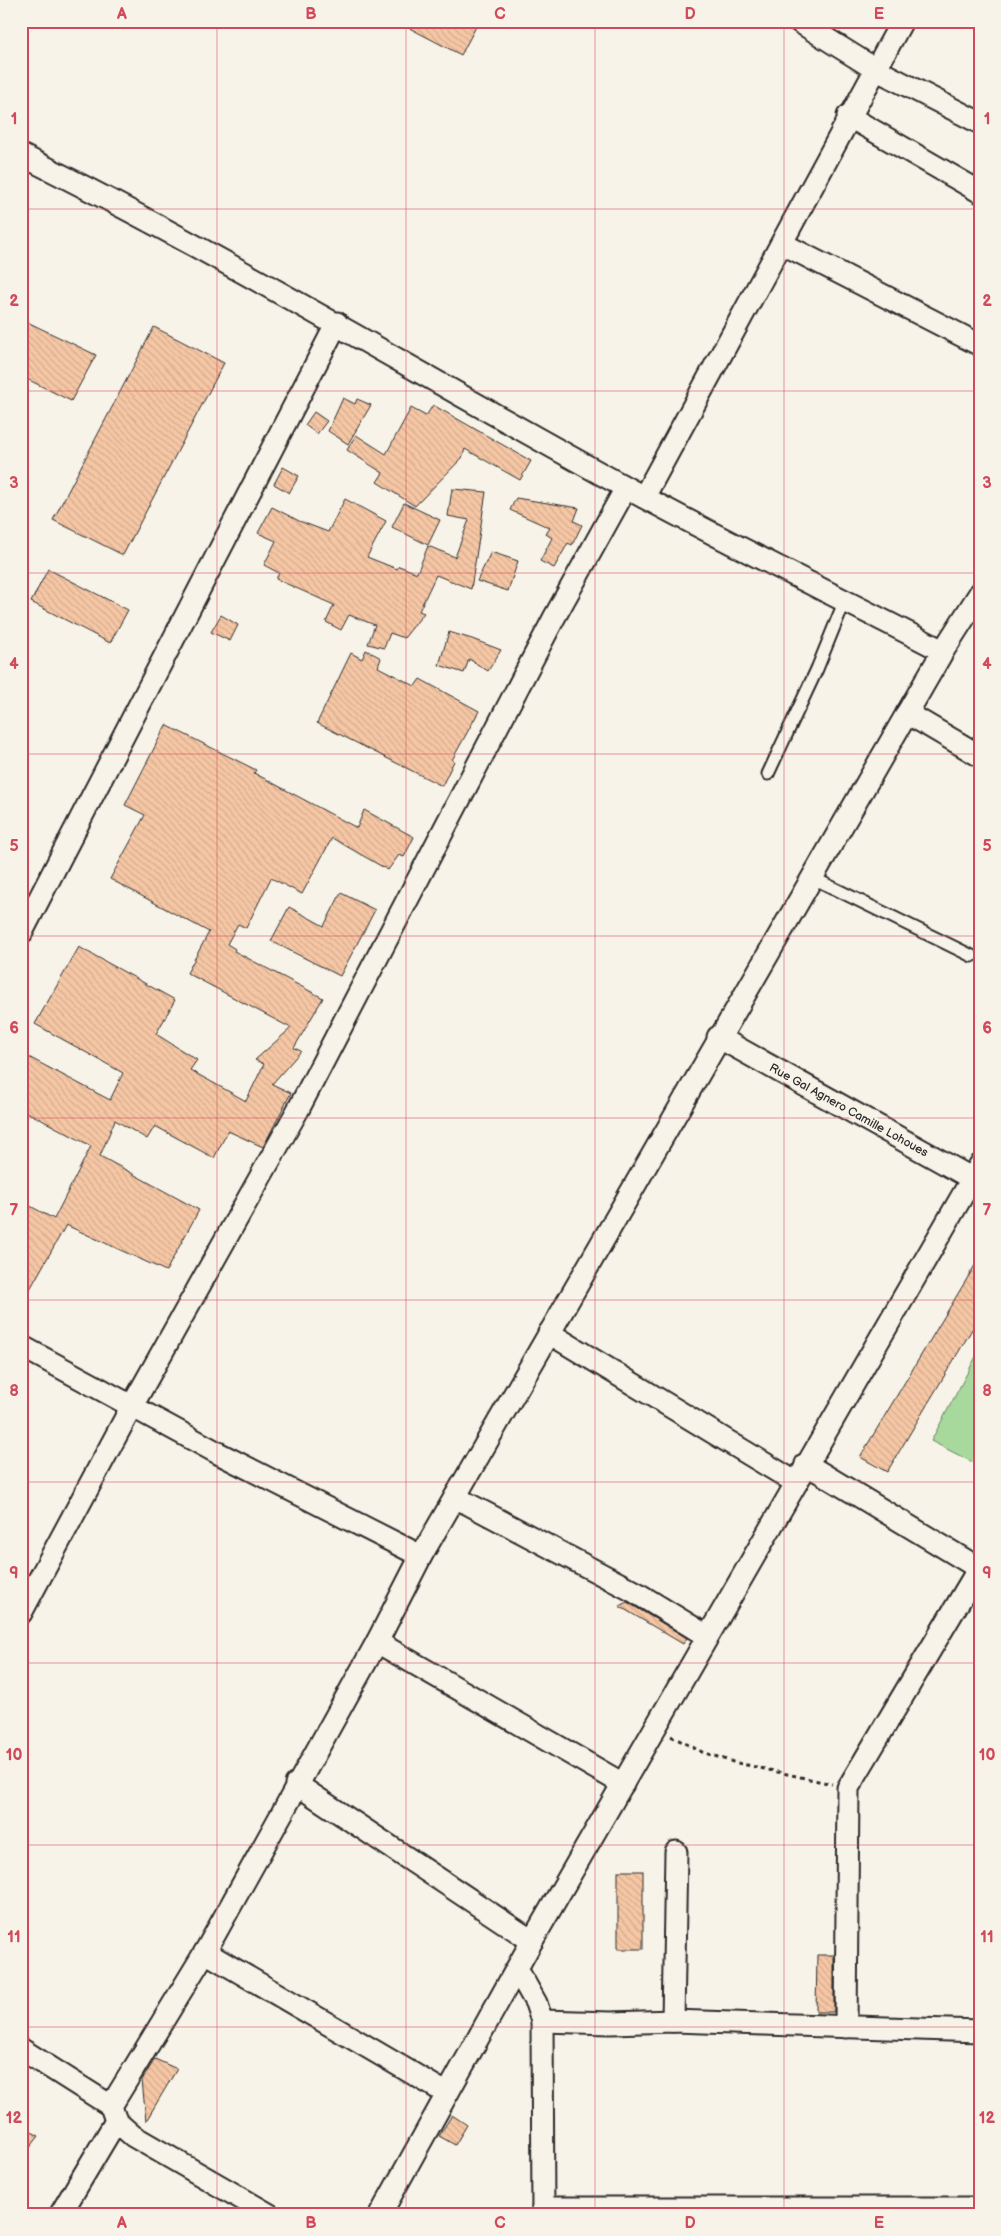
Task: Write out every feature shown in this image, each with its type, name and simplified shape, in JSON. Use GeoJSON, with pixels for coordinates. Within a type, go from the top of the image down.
{"type":"FeatureCollection","features":[{"type":"Feature","properties":{"kind":"street"},"geometry":{"type":"LineString","coordinates":[[798,21],[875,69],[980,123]]}},
{"type":"Feature","properties":{"kind":"street"},"geometry":{"type":"LineString","coordinates":[[21,1613],[132,1406],[299,1108],[554,618],[636,492],[783,244],[848,116],[902,21]]}},
{"type":"Feature","properties":{"kind":"street"},"geometry":{"type":"LineString","coordinates":[[848,116],[980,192]]}},
{"type":"Feature","properties":{"kind":"street"},"geometry":{"type":"LineString","coordinates":[[21,155],[86,187],[337,323],[636,492],[943,651]]}},
{"type":"Feature","properties":{"kind":"street"},"geometry":{"type":"LineString","coordinates":[[783,244],[980,345]]}},
{"type":"Feature","properties":{"kind":"street"},"geometry":{"type":"LineString","coordinates":[[21,934],[337,323]]}},
{"type":"Feature","properties":{"kind":"street"},"geometry":{"type":"LineString","coordinates":[[60,2215],[296,1784],[377,1642],[421,1556],[718,1037],[906,713],[980,592]]}},
{"type":"Feature","properties":{"kind":"street"},"geometry":{"type":"LineString","coordinates":[[906,713],[980,756]]}},
{"type":"Feature","properties":{"kind":"street","name":"Rue Gal Agnero Camille Lohoues"},"geometry":{"type":"LineString","coordinates":[[718,1037],[977,1176]]}},
{"type":"Feature","properties":{"kind":"street"},"geometry":{"type":"LineString","coordinates":[[380,2215],[532,1941],[795,1482],[977,1176]]}},
{"type":"Feature","properties":{"kind":"street"},"geometry":{"type":"LineString","coordinates":[[549,1333],[795,1482]]}},
{"type":"Feature","properties":{"kind":"street"},"geometry":{"type":"LineString","coordinates":[[21,1346],[218,1453],[421,1556]]}},
{"type":"Feature","properties":{"kind":"street"},"geometry":{"type":"LineString","coordinates":[[806,1464],[979,1569],[848,1788],[846,2027]]}},
{"type":"Feature","properties":{"kind":"street"},"geometry":{"type":"LineString","coordinates":[[455,1497],[635,1592],[707,1636]]}},
{"type":"Feature","properties":{"kind":"street"},"geometry":{"type":"LineString","coordinates":[[377,1642],[623,1784]]}},
{"type":"Feature","properties":{"kind":"street"},"geometry":{"type":"LineString","coordinates":[[296,1784],[532,1941]]}},
{"type":"Feature","properties":{"kind":"street"},"geometry":{"type":"LineString","coordinates":[[673,2020],[676,1852]]}},
{"type":"Feature","properties":{"kind":"street"},"geometry":{"type":"LineString","coordinates":[[204,1952],[446,2093]]}},
{"type":"Feature","properties":{"kind":"street"},"geometry":{"type":"LineString","coordinates":[[517,1968],[542,2020],[543,2211],[980,2208]]}},
{"type":"Feature","properties":{"kind":"street"},"geometry":{"type":"LineString","coordinates":[[542,2020],[611,2023],[673,2020],[980,2031]]}},
{"type":"Feature","properties":{"kind":"street"},"geometry":{"type":"LineString","coordinates":[[21,2049],[114,2114],[133,2136],[270,2215]]}},
{"type":"Feature","properties":{"kind":"lane"},"geometry":{"type":"LineString","coordinates":[[768,774],[817,669],[845,600]]}},
{"type":"Feature","properties":{"kind":"lane"},"geometry":{"type":"LineString","coordinates":[[811,877],[972,956]]}},
{"type":"Feature","properties":{"kind":"path"},"geometry":{"type":"LineString","coordinates":[[655,1727],[710,1755],[848,1788]]}},
{"type":"Feature","properties":{"kind":"green space"},"geometry":{"type":"Polygon","coordinates":[[[980,1349],[980,1466],[931,1441],[980,1349]]]}},
{"type":"Feature","properties":{"kind":"building"},"geometry":{"type":"Polygon","coordinates":[[[396,21],[479,21],[461,55],[396,21]]]}},
{"type":"Feature","properties":{"kind":"building"},"geometry":{"type":"Polygon","coordinates":[[[21,319],[96,355],[71,401],[21,376],[21,319]]]}},
{"type":"Feature","properties":{"kind":"building"},"geometry":{"type":"Polygon","coordinates":[[[154,327],[224,363],[123,555],[53,520],[154,327]]]}},
{"type":"Feature","properties":{"kind":"building"},"geometry":{"type":"Polygon","coordinates":[[[343,398],[355,404],[357,399],[371,405],[348,444],[328,431],[343,398]]]}},
{"type":"Feature","properties":{"kind":"building"},"geometry":{"type":"Polygon","coordinates":[[[433,405],[531,461],[520,480],[465,449],[462,458],[415,506],[377,482],[383,473],[347,450],[356,435],[386,454],[411,408],[426,416],[433,405]]]}},
{"type":"Feature","properties":{"kind":"building"},"geometry":{"type":"Polygon","coordinates":[[[314,412],[327,421],[317,434],[305,425],[314,412]]]}},
{"type":"Feature","properties":{"kind":"building"},"geometry":{"type":"Polygon","coordinates":[[[283,467],[299,476],[289,493],[274,484],[283,467]]]}},
{"type":"Feature","properties":{"kind":"building"},"geometry":{"type":"Polygon","coordinates":[[[452,489],[486,492],[471,589],[436,575],[419,611],[424,613],[404,638],[390,633],[384,648],[368,644],[375,625],[349,615],[341,630],[326,622],[334,605],[276,579],[279,573],[264,565],[276,541],[258,533],[272,507],[299,521],[328,532],[345,499],[386,521],[367,557],[397,569],[399,566],[417,573],[428,546],[455,557],[469,520],[448,516],[452,489]]]}},
{"type":"Feature","properties":{"kind":"building"},"geometry":{"type":"Polygon","coordinates":[[[516,498],[579,508],[574,521],[582,525],[572,545],[568,543],[554,568],[540,561],[552,538],[546,534],[550,528],[510,510],[516,498]]]}},
{"type":"Feature","properties":{"kind":"building"},"geometry":{"type":"Polygon","coordinates":[[[404,503],[440,520],[428,545],[392,527],[404,503]]]}},
{"type":"Feature","properties":{"kind":"building"},"geometry":{"type":"Polygon","coordinates":[[[491,552],[518,561],[508,591],[477,581],[491,552]]]}},
{"type":"Feature","properties":{"kind":"building"},"geometry":{"type":"Polygon","coordinates":[[[48,569],[128,610],[110,643],[31,602],[48,569]]]}},
{"type":"Feature","properties":{"kind":"building"},"geometry":{"type":"Polygon","coordinates":[[[221,615],[238,625],[230,641],[211,632],[221,615]]]}},
{"type":"Feature","properties":{"kind":"building"},"geometry":{"type":"Polygon","coordinates":[[[449,632],[501,650],[488,671],[469,659],[464,673],[439,665],[449,632]]]}},
{"type":"Feature","properties":{"kind":"building"},"geometry":{"type":"Polygon","coordinates":[[[366,650],[381,658],[378,667],[415,686],[420,679],[479,711],[452,760],[454,761],[442,786],[317,723],[351,653],[362,659],[366,650]]]}},
{"type":"Feature","properties":{"kind":"building"},"geometry":{"type":"Polygon","coordinates":[[[166,725],[256,770],[254,773],[357,828],[364,810],[414,837],[404,857],[399,855],[388,870],[332,838],[302,894],[271,878],[246,928],[238,924],[227,944],[235,949],[234,951],[323,998],[294,1048],[301,1051],[272,1084],[291,1093],[263,1147],[228,1131],[214,1158],[155,1126],[147,1139],[115,1120],[100,1156],[199,1210],[166,1271],[66,1225],[21,1305],[21,1201],[54,1219],[91,1146],[21,1109],[21,1053],[110,1100],[123,1073],[35,1024],[79,947],[175,1000],[156,1034],[197,1060],[190,1070],[246,1101],[264,1064],[255,1060],[291,1028],[187,973],[209,932],[110,879],[145,815],[125,805],[166,725]]]}},
{"type":"Feature","properties":{"kind":"building"},"geometry":{"type":"Polygon","coordinates":[[[341,893],[375,910],[340,976],[271,941],[289,907],[324,926],[341,893]]]}},
{"type":"Feature","properties":{"kind":"building"},"geometry":{"type":"Polygon","coordinates":[[[980,1257],[980,1316],[887,1472],[860,1457],[980,1257]]]}},
{"type":"Feature","properties":{"kind":"building"},"geometry":{"type":"Polygon","coordinates":[[[627,1602],[687,1638],[683,1644],[619,1606],[627,1602]]]}},
{"type":"Feature","properties":{"kind":"building"},"geometry":{"type":"Polygon","coordinates":[[[618,1871],[643,1871],[643,1949],[618,1949],[618,1871]]]}},
{"type":"Feature","properties":{"kind":"building"},"geometry":{"type":"Polygon","coordinates":[[[817,1955],[834,1955],[834,2012],[816,2012],[817,1955]]]}},
{"type":"Feature","properties":{"kind":"building"},"geometry":{"type":"Polygon","coordinates":[[[155,2059],[177,2069],[146,2121],[142,2080],[155,2059]]]}},
{"type":"Feature","properties":{"kind":"building"},"geometry":{"type":"Polygon","coordinates":[[[452,2115],[467,2125],[455,2145],[439,2136],[452,2115]]]}},
{"type":"Feature","properties":{"kind":"building"},"geometry":{"type":"Polygon","coordinates":[[[21,2126],[39,2136],[21,2159],[21,2126]]]}}]}
